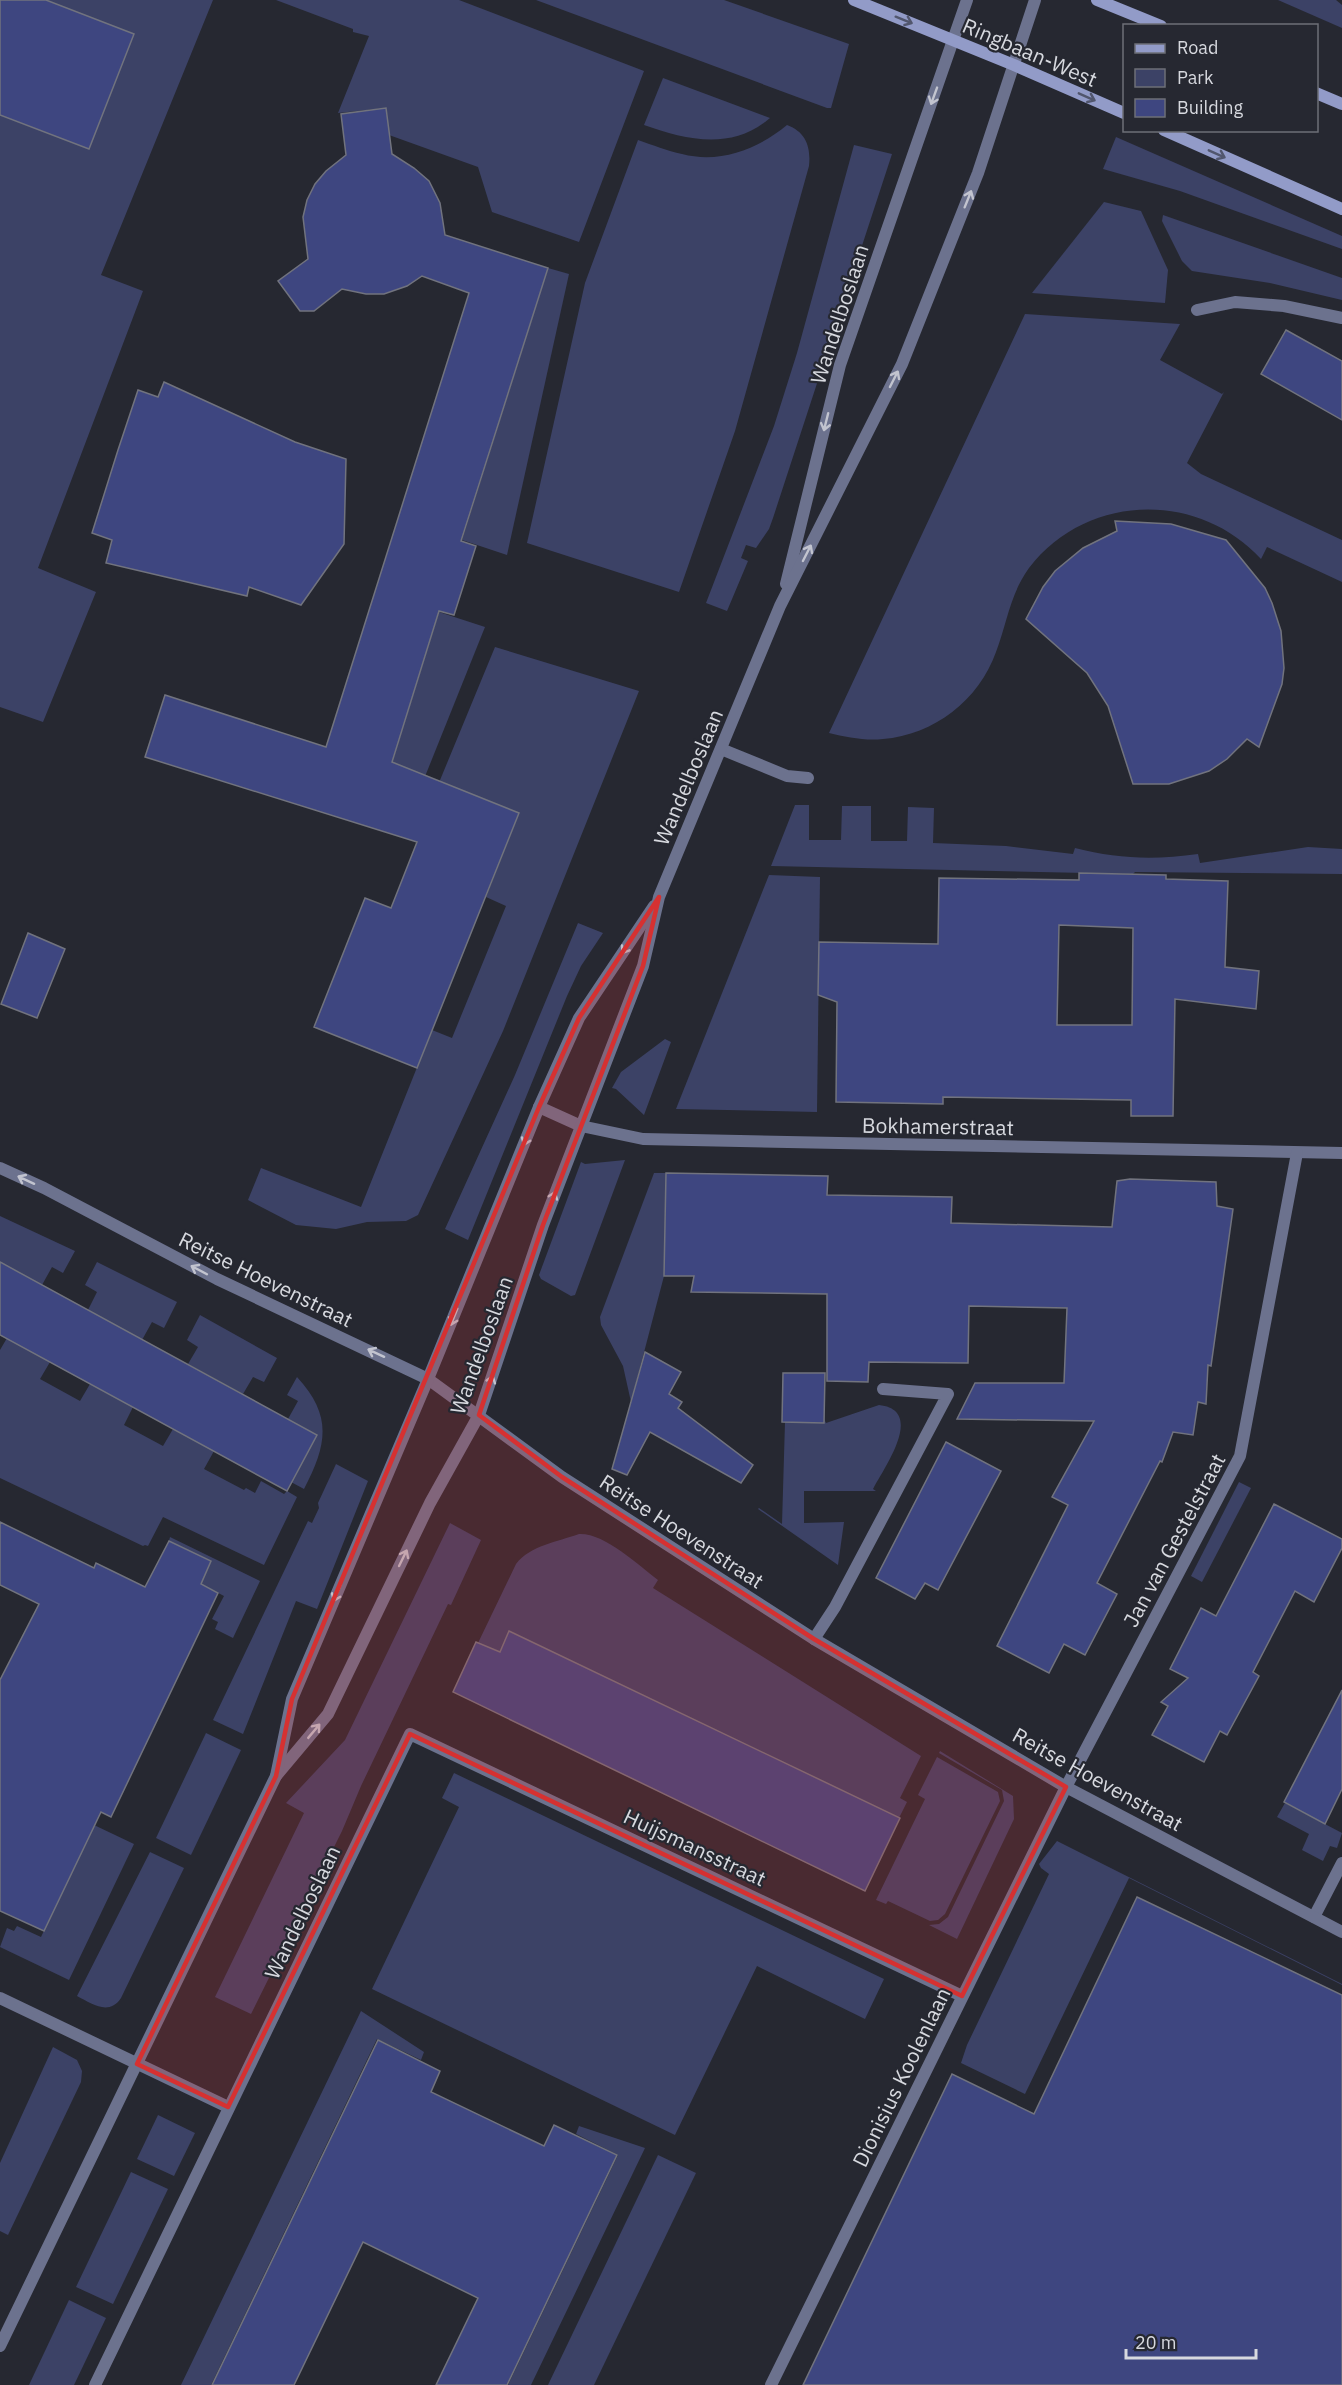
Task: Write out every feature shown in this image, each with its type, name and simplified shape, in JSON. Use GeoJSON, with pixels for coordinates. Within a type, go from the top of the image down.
{"type":"FeatureCollection","features":[{"type":"Feature","properties":{"kind":"main road","name":"Ringbaan-West"},"geometry":{"type":"LineString","coordinates":[[854,0],[1123,112]]}},
{"type":"Feature","properties":{"kind":"main road"},"geometry":{"type":"LineString","coordinates":[[1097,0],[1156,24]]}},
{"type":"Feature","properties":{"kind":"main road"},"geometry":{"type":"LineString","coordinates":[[1318,93],[1342,104]]}},
{"type":"Feature","properties":{"kind":"main road"},"geometry":{"type":"LineString","coordinates":[[1169,132],[1342,209]]}},
{"type":"Feature","properties":{"kind":"street","name":"Wandelboslaan"},"geometry":{"type":"LineString","coordinates":[[780,606],[840,365],[968,0]]}},
{"type":"Feature","properties":{"kind":"street","name":"Wandelboslaan"},"geometry":{"type":"LineString","coordinates":[[0,2346],[276,1776],[328,1714],[430,1503],[479,1415],[543,1225],[643,966],[659,897],[780,606],[902,364],[978,173],[1035,0]]}},
{"type":"Feature","properties":{"kind":"street"},"geometry":{"type":"LineString","coordinates":[[1197,310],[1235,302],[1284,306],[1342,318]]}},
{"type":"Feature","properties":{"kind":"street"},"geometry":{"type":"LineString","coordinates":[[721,749],[787,776],[807,778]]}},
{"type":"Feature","properties":{"kind":"street","name":"Wandelboslaan"},"geometry":{"type":"LineString","coordinates":[[276,1776],[291,1699],[428,1378],[539,1107],[579,1018],[659,897]]}},
{"type":"Feature","properties":{"kind":"street","name":"Bokhamerstraat"},"geometry":{"type":"LineString","coordinates":[[539,1107],[581,1126],[643,1139],[1342,1153]]}},
{"type":"Feature","properties":{"kind":"street","name":"Jan van Gestelstraat"},"geometry":{"type":"LineString","coordinates":[[1066,1787],[1240,1456],[1297,1153]]}},
{"type":"Feature","properties":{"kind":"street","name":"Reitse Hoevenstraat"},"geometry":{"type":"LineString","coordinates":[[0,1168],[44,1188],[217,1279],[428,1378],[562,1478],[814,1639],[1066,1787],[1342,1932]]}},
{"type":"Feature","properties":{"kind":"street"},"geometry":{"type":"LineString","coordinates":[[814,1639],[835,1607],[948,1394],[883,1389]]}},
{"type":"Feature","properties":{"kind":"street","name":"Wandelboslaan"},"geometry":{"type":"LineString","coordinates":[[95,2385],[410,1734]]}},
{"type":"Feature","properties":{"kind":"street","name":"Huijsmansstraat"},"geometry":{"type":"LineString","coordinates":[[410,1734],[962,1996]]}},
{"type":"Feature","properties":{"kind":"street","name":"Dionisius Koolenlaan"},"geometry":{"type":"LineString","coordinates":[[771,2385],[1066,1787]]}},
{"type":"Feature","properties":{"kind":"street"},"geometry":{"type":"LineString","coordinates":[[1314,1917],[1342,1863]]}},
{"type":"Feature","properties":{"kind":"street"},"geometry":{"type":"LineString","coordinates":[[0,1998],[228,2107]]}},
{"type":"Feature","properties":{"kind":"highlighted area"},"geometry":{"type":"Polygon","coordinates":[[[659,897],[643,966],[543,1225],[479,1415],[562,1477],[814,1639],[1066,1787],[962,1996],[410,1734],[228,2107],[137,2064],[276,1776],[292,1699],[539,1107],[579,1018],[659,897]]]}},
{"type":"Feature","properties":{"kind":"green space"},"geometry":{"type":"Polygon","coordinates":[[[0,0],[213,0],[101,275],[143,291],[38,568],[96,592],[43,722],[0,707],[0,0]]]}},
{"type":"Feature","properties":{"kind":"green space"},"geometry":{"type":"Polygon","coordinates":[[[276,0],[459,0],[644,71],[579,242],[492,212],[478,167],[389,135],[386,108],[338,113],[369,36],[353,32],[353,29],[276,0]]]}},
{"type":"Feature","properties":{"kind":"green space"},"geometry":{"type":"Polygon","coordinates":[[[536,0],[724,0],[849,44],[831,108],[827,108],[536,0]]]}},
{"type":"Feature","properties":{"kind":"green space"},"geometry":{"type":"Polygon","coordinates":[[[1278,0],[1336,0],[1342,5],[1342,28],[1278,0]]]}},
{"type":"Feature","properties":{"kind":"green space"},"geometry":{"type":"Polygon","coordinates":[[[663,78],[770,118],[740,135],[708,140],[676,135],[644,125],[663,78]]]}},
{"type":"Feature","properties":{"kind":"green space"},"geometry":{"type":"Polygon","coordinates":[[[787,125],[799,132],[806,141],[809,166],[735,431],[679,592],[527,543],[585,283],[638,140],[696,157],[724,156],[764,141],[787,125]]]}},
{"type":"Feature","properties":{"kind":"green space"},"geometry":{"type":"Polygon","coordinates":[[[1116,137],[1342,236],[1342,249],[1180,191],[1103,169],[1116,137]]]}},
{"type":"Feature","properties":{"kind":"green space"},"geometry":{"type":"Polygon","coordinates":[[[854,145],[892,154],[773,518],[769,529],[756,548],[746,545],[741,558],[748,561],[727,611],[706,603],[774,426],[797,353],[854,145]]]}},
{"type":"Feature","properties":{"kind":"green space"},"geometry":{"type":"Polygon","coordinates":[[[1104,202],[1141,211],[1168,270],[1165,303],[1032,293],[1104,202]]]}},
{"type":"Feature","properties":{"kind":"green space"},"geometry":{"type":"Polygon","coordinates":[[[1163,215],[1342,278],[1342,300],[1270,283],[1192,271],[1182,261],[1162,221],[1163,215]]]}},
{"type":"Feature","properties":{"kind":"green space"},"geometry":{"type":"Polygon","coordinates":[[[548,268],[569,274],[507,555],[462,540],[548,268]]]}},
{"type":"Feature","properties":{"kind":"green space"},"geometry":{"type":"Polygon","coordinates":[[[1025,314],[1180,324],[1160,360],[1222,394],[1224,392],[1187,463],[1201,474],[1342,540],[1342,582],[1267,547],[1261,559],[1235,536],[1206,521],[1175,512],[1143,510],[1111,514],[1080,525],[1053,543],[1029,568],[1017,588],[1000,641],[988,669],[966,700],[952,712],[937,722],[902,736],[869,739],[829,733],[1025,314]]]}},
{"type":"Feature","properties":{"kind":"green space"},"geometry":{"type":"Polygon","coordinates":[[[439,612],[485,627],[424,779],[391,766],[439,612]]]}},
{"type":"Feature","properties":{"kind":"green space"},"geometry":{"type":"Polygon","coordinates":[[[495,647],[639,691],[503,1031],[418,1215],[406,1221],[367,1222],[336,1229],[296,1225],[248,1200],[261,1168],[361,1207],[432,1030],[452,1038],[506,906],[486,897],[519,813],[438,785],[495,647]]]}},
{"type":"Feature","properties":{"kind":"green space"},"geometry":{"type":"Polygon","coordinates":[[[795,805],[809,805],[809,840],[841,840],[842,806],[871,806],[871,841],[907,841],[908,807],[934,808],[933,843],[1006,846],[1073,854],[1075,848],[1136,857],[1198,854],[1200,863],[1308,847],[1342,849],[1342,874],[1135,872],[1133,874],[771,866],[795,805]]]}},
{"type":"Feature","properties":{"kind":"green space"},"geometry":{"type":"Polygon","coordinates":[[[769,875],[820,877],[817,1112],[676,1109],[769,875]]]}},
{"type":"Feature","properties":{"kind":"green space"},"geometry":{"type":"Polygon","coordinates":[[[578,923],[603,933],[581,966],[567,996],[468,1240],[445,1229],[515,1075],[578,923]]]}},
{"type":"Feature","properties":{"kind":"green space"},"geometry":{"type":"Polygon","coordinates":[[[665,1039],[671,1042],[644,1115],[616,1089],[612,1088],[621,1072],[665,1039]]]}},
{"type":"Feature","properties":{"kind":"green space"},"geometry":{"type":"Polygon","coordinates":[[[625,1160],[575,1295],[571,1296],[541,1279],[539,1275],[581,1162],[585,1164],[625,1160]]]}},
{"type":"Feature","properties":{"kind":"green space"},"geometry":{"type":"Polygon","coordinates":[[[654,1173],[666,1173],[664,1276],[631,1402],[623,1366],[601,1325],[600,1317],[654,1173]]]}},
{"type":"Feature","properties":{"kind":"green space"},"geometry":{"type":"Polygon","coordinates":[[[0,1216],[75,1251],[63,1273],[52,1267],[42,1285],[0,1262],[0,1216]]]}},
{"type":"Feature","properties":{"kind":"green space"},"geometry":{"type":"Polygon","coordinates":[[[97,1262],[177,1302],[164,1328],[152,1322],[142,1340],[88,1310],[97,1292],[85,1285],[97,1262]]]}},
{"type":"Feature","properties":{"kind":"green space"},"geometry":{"type":"Polygon","coordinates":[[[200,1315],[277,1358],[264,1382],[253,1377],[243,1394],[188,1364],[198,1347],[187,1340],[200,1315]]]}},
{"type":"Feature","properties":{"kind":"green space"},"geometry":{"type":"Polygon","coordinates":[[[7,1338],[50,1362],[40,1379],[80,1401],[90,1384],[133,1407],[124,1425],[163,1446],[173,1429],[214,1451],[204,1469],[244,1490],[246,1488],[255,1493],[261,1481],[284,1494],[287,1491],[297,1497],[264,1565],[163,1517],[148,1546],[143,1546],[0,1478],[0,1350],[7,1338]]]}},
{"type":"Feature","properties":{"kind":"green space"},"geometry":{"type":"Polygon","coordinates":[[[297,1377],[317,1405],[323,1431],[318,1458],[304,1489],[291,1482],[317,1435],[288,1419],[298,1401],[287,1395],[297,1377]]]}},
{"type":"Feature","properties":{"kind":"green space"},"geometry":{"type":"Polygon","coordinates":[[[879,1405],[893,1409],[899,1417],[901,1428],[892,1455],[873,1489],[876,1491],[804,1491],[804,1523],[844,1522],[838,1565],[758,1509],[782,1524],[785,1422],[824,1423],[824,1419],[826,1423],[879,1405]]]}},
{"type":"Feature","properties":{"kind":"green space"},"geometry":{"type":"Polygon","coordinates":[[[336,1464],[368,1481],[317,1609],[296,1601],[243,1734],[213,1720],[308,1521],[312,1523],[319,1508],[318,1503],[336,1464]]]}},
{"type":"Feature","properties":{"kind":"green space"},"geometry":{"type":"Polygon","coordinates":[[[1239,1482],[1251,1488],[1202,1582],[1191,1576],[1239,1482]]]}},
{"type":"Feature","properties":{"kind":"green space"},"geometry":{"type":"Polygon","coordinates":[[[450,1523],[481,1540],[361,1786],[342,1831],[251,2014],[215,1997],[304,1813],[286,1803],[345,1740],[450,1523]]]}},
{"type":"Feature","properties":{"kind":"green space"},"geometry":{"type":"Polygon","coordinates":[[[579,1534],[600,1539],[621,1551],[658,1580],[653,1588],[921,1756],[900,1798],[907,1802],[899,1818],[509,1631],[499,1654],[478,1643],[516,1564],[537,1548],[579,1534]]]}},
{"type":"Feature","properties":{"kind":"green space"},"geometry":{"type":"Polygon","coordinates":[[[170,1537],[260,1581],[233,1638],[215,1629],[218,1622],[212,1619],[224,1596],[201,1584],[211,1561],[169,1541],[170,1537]]]}},
{"type":"Feature","properties":{"kind":"green space"},"geometry":{"type":"Polygon","coordinates":[[[206,1733],[241,1750],[191,1855],[156,1838],[206,1733]]]}},
{"type":"Feature","properties":{"kind":"green space"},"geometry":{"type":"Polygon","coordinates":[[[940,1751],[1013,1796],[1014,1819],[957,1939],[929,1925],[939,1924],[948,1917],[1004,1801],[1002,1790],[939,1753],[940,1751]]]}},
{"type":"Feature","properties":{"kind":"green space"},"geometry":{"type":"Polygon","coordinates":[[[937,1757],[998,1792],[1000,1801],[945,1914],[938,1920],[930,1921],[888,1901],[886,1904],[876,1900],[925,1799],[918,1795],[937,1757]]]}},
{"type":"Feature","properties":{"kind":"green space"},"geometry":{"type":"Polygon","coordinates":[[[454,1773],[884,1979],[865,2019],[757,1966],[675,2135],[372,1989],[459,1807],[442,1798],[454,1773]]]}},
{"type":"Feature","properties":{"kind":"green space"},"geometry":{"type":"Polygon","coordinates":[[[1285,1803],[1342,1833],[1337,1848],[1330,1846],[1323,1861],[1302,1850],[1309,1834],[1277,1817],[1285,1803]]]}},
{"type":"Feature","properties":{"kind":"green space"},"geometry":{"type":"Polygon","coordinates":[[[94,1825],[134,1844],[69,1980],[0,1947],[7,1928],[14,1931],[17,1926],[41,1937],[94,1825]]]}},
{"type":"Feature","properties":{"kind":"green space"},"geometry":{"type":"Polygon","coordinates":[[[1057,1841],[1342,1985],[1129,1878],[1025,2094],[961,2063],[967,2045],[1049,1874],[1039,1864],[1057,1841]]]}},
{"type":"Feature","properties":{"kind":"green space"},"geometry":{"type":"Polygon","coordinates":[[[150,1852],[184,1868],[121,1998],[111,2006],[94,2005],[77,1996],[150,1852]]]}},
{"type":"Feature","properties":{"kind":"green space"},"geometry":{"type":"Polygon","coordinates":[[[361,2011],[424,2052],[421,2060],[377,2039],[211,2385],[181,2385],[361,2011]]]}},
{"type":"Feature","properties":{"kind":"green space"},"geometry":{"type":"Polygon","coordinates":[[[53,2047],[77,2060],[82,2071],[81,2082],[8,2235],[0,2231],[0,2163],[53,2047]]]}},
{"type":"Feature","properties":{"kind":"green space"},"geometry":{"type":"Polygon","coordinates":[[[158,2115],[195,2133],[174,2176],[137,2159],[158,2115]]]}},
{"type":"Feature","properties":{"kind":"green space"},"geometry":{"type":"Polygon","coordinates":[[[579,2126],[645,2148],[531,2385],[508,2385],[618,2155],[576,2134],[579,2126]]]}},
{"type":"Feature","properties":{"kind":"green space"},"geometry":{"type":"Polygon","coordinates":[[[658,2155],[696,2173],[594,2385],[548,2385],[658,2155]]]}},
{"type":"Feature","properties":{"kind":"green space"},"geometry":{"type":"Polygon","coordinates":[[[131,2172],[168,2189],[113,2304],[76,2287],[131,2172]]]}},
{"type":"Feature","properties":{"kind":"green space"},"geometry":{"type":"Polygon","coordinates":[[[69,2300],[106,2318],[74,2385],[29,2385],[69,2300]]]}},
{"type":"Feature","properties":{"kind":"building"},"geometry":{"type":"Polygon","coordinates":[[[0,0],[46,0],[134,34],[89,149],[0,115],[0,0]]]}},
{"type":"Feature","properties":{"kind":"building"},"geometry":{"type":"Polygon","coordinates":[[[386,108],[392,154],[429,181],[440,203],[445,235],[548,268],[461,541],[476,546],[454,615],[439,611],[392,762],[519,813],[417,1068],[314,1027],[365,898],[391,908],[417,842],[145,757],[165,695],[326,747],[469,293],[422,276],[407,286],[384,294],[366,294],[342,289],[314,311],[300,311],[278,281],[308,259],[303,217],[307,200],[315,184],[326,171],[346,155],[341,114],[386,108]]]}},
{"type":"Feature","properties":{"kind":"building"},"geometry":{"type":"Polygon","coordinates":[[[1286,330],[1342,361],[1342,420],[1261,374],[1286,330]]]}},
{"type":"Feature","properties":{"kind":"building"},"geometry":{"type":"Polygon","coordinates":[[[164,382],[295,442],[346,459],[344,544],[301,605],[249,587],[247,596],[106,563],[112,540],[92,533],[118,450],[138,390],[158,397],[164,382]]]}},
{"type":"Feature","properties":{"kind":"building"},"geometry":{"type":"Polygon","coordinates":[[[1115,521],[1171,524],[1226,540],[1265,588],[1281,631],[1284,668],[1282,684],[1259,747],[1247,739],[1227,759],[1209,771],[1169,784],[1133,784],[1108,706],[1087,673],[1026,619],[1043,587],[1055,571],[1083,548],[1117,531],[1115,521]]]}},
{"type":"Feature","properties":{"kind":"building"},"geometry":{"type":"Polygon","coordinates":[[[1079,873],[1166,875],[1166,879],[1228,881],[1225,967],[1259,971],[1256,1009],[1175,999],[1173,1116],[1131,1116],[1131,1100],[943,1097],[943,1104],[836,1102],[837,1002],[818,995],[819,942],[938,944],[939,878],[1079,880],[1079,873]],[[1059,925],[1057,1025],[1132,1025],[1133,928],[1059,925]]]}},
{"type":"Feature","properties":{"kind":"building"},"geometry":{"type":"Polygon","coordinates":[[[28,933],[65,949],[37,1018],[1,1004],[28,933]]]}},
{"type":"Feature","properties":{"kind":"building"},"geometry":{"type":"Polygon","coordinates":[[[666,1173],[828,1176],[827,1195],[952,1197],[951,1223],[1112,1227],[1117,1181],[1130,1179],[1216,1182],[1217,1206],[1233,1209],[1211,1366],[1208,1365],[1206,1404],[1198,1402],[1193,1435],[1173,1432],[1162,1462],[1160,1461],[1097,1583],[1117,1594],[1085,1655],[1064,1644],[1049,1673],[997,1646],[1068,1505],[1052,1497],[1094,1421],[957,1419],[975,1383],[1064,1383],[1067,1308],[969,1306],[968,1363],[869,1362],[868,1382],[827,1381],[827,1294],[691,1292],[694,1276],[664,1276],[666,1173]]]}},
{"type":"Feature","properties":{"kind":"building"},"geometry":{"type":"Polygon","coordinates":[[[0,1262],[317,1435],[287,1491],[0,1335],[0,1262]]]}},
{"type":"Feature","properties":{"kind":"building"},"geometry":{"type":"Polygon","coordinates":[[[645,1352],[681,1372],[669,1394],[682,1402],[678,1408],[753,1465],[741,1483],[650,1432],[627,1475],[612,1469],[645,1352]]]}},
{"type":"Feature","properties":{"kind":"building"},"geometry":{"type":"Polygon","coordinates":[[[783,1373],[825,1373],[824,1423],[782,1422],[783,1373]]]}},
{"type":"Feature","properties":{"kind":"building"},"geometry":{"type":"Polygon","coordinates":[[[946,1442],[1001,1471],[938,1590],[925,1583],[915,1599],[876,1578],[946,1442]]]}},
{"type":"Feature","properties":{"kind":"building"},"geometry":{"type":"Polygon","coordinates":[[[1274,1504],[1342,1539],[1342,1548],[1314,1602],[1295,1591],[1253,1672],[1259,1676],[1227,1735],[1220,1731],[1204,1762],[1152,1735],[1168,1706],[1161,1702],[1188,1678],[1170,1669],[1201,1608],[1216,1616],[1274,1504]]]}},
{"type":"Feature","properties":{"kind":"building"},"geometry":{"type":"Polygon","coordinates":[[[0,1522],[94,1568],[96,1563],[145,1587],[169,1541],[211,1561],[201,1584],[218,1593],[111,1817],[101,1812],[44,1931],[0,1911],[0,1680],[39,1604],[0,1585],[0,1522]]]}},
{"type":"Feature","properties":{"kind":"building"},"geometry":{"type":"Polygon","coordinates":[[[509,1631],[900,1818],[865,1891],[453,1692],[476,1642],[500,1652],[509,1631]]]}},
{"type":"Feature","properties":{"kind":"building"},"geometry":{"type":"Polygon","coordinates":[[[1342,1690],[1342,1789],[1325,1824],[1284,1802],[1342,1690]]]}},
{"type":"Feature","properties":{"kind":"building"},"geometry":{"type":"Polygon","coordinates":[[[1137,1897],[1342,1995],[1342,2385],[803,2385],[952,2074],[1034,2114],[1137,1897]]]}},
{"type":"Feature","properties":{"kind":"building"},"geometry":{"type":"Polygon","coordinates":[[[378,2040],[440,2071],[431,2092],[544,2146],[554,2125],[617,2155],[507,2385],[436,2385],[478,2298],[363,2242],[294,2385],[212,2385],[378,2040]]]}}]}
